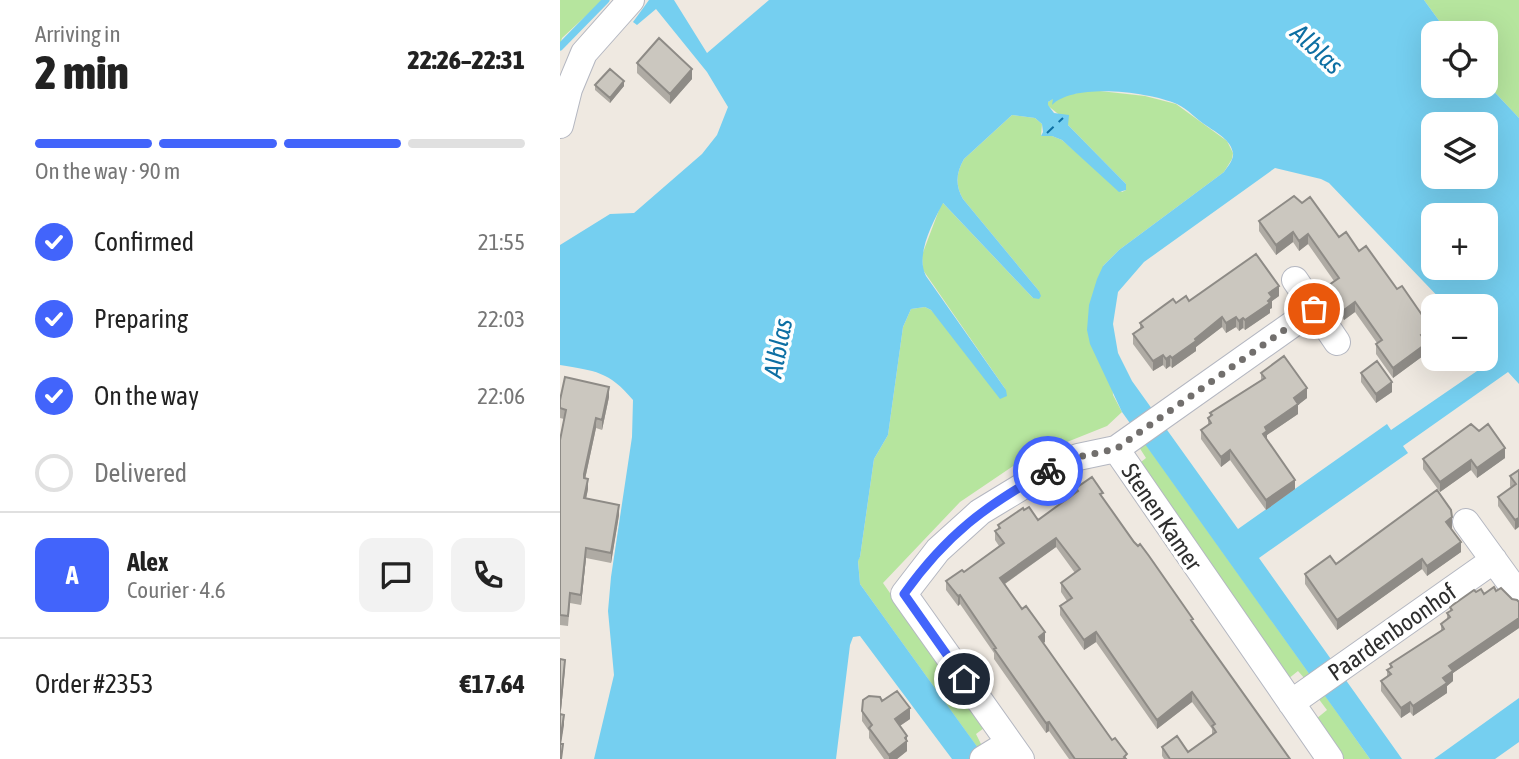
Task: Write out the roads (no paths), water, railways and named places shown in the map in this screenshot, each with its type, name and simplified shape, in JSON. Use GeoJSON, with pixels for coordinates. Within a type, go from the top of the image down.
{"type":"FeatureCollection","features":[{"type":"Feature","properties":{"kind":"street"},"geometry":{"type":"LineString","coordinates":[[560,125],[569,89],[584,53],[631,0]]}},
{"type":"Feature","properties":{"kind":"street"},"geometry":{"type":"LineString","coordinates":[[1295,280],[1337,342]]}},
{"type":"Feature","properties":{"kind":"street"},"geometry":{"type":"LineString","coordinates":[[1116,449],[1314,309]]}},
{"type":"Feature","properties":{"kind":"street","name":"Stenen Kamer"},"geometry":{"type":"LineString","coordinates":[[1003,752],[904,594],[938,550],[980,512],[1046,472],[1078,457],[1116,449],[1301,696],[1330,759]]}},
{"type":"Feature","properties":{"kind":"street"},"geometry":{"type":"LineString","coordinates":[[1466,522],[1519,595]]}},
{"type":"Feature","properties":{"kind":"street","name":"Paardenboonhof"},"geometry":{"type":"LineString","coordinates":[[1301,696],[1494,560]]}},
{"type":"Feature","properties":{"kind":"water","name":"Alblas"},"geometry":{"type":"Polygon","coordinates":[[[649,0],[674,0],[707,53],[769,0],[1424,0],[1439,21],[1421,21],[1421,98],[1498,98],[1498,96],[1519,118],[1519,384],[1508,372],[1403,446],[1408,453],[1259,558],[1402,759],[1370,759],[1122,412],[1090,344],[1087,330],[1089,305],[1103,266],[1119,250],[1224,172],[1233,156],[1227,141],[1181,106],[1149,96],[1094,91],[1077,93],[1052,105],[1053,99],[1048,105],[1054,113],[1069,115],[1068,125],[1126,184],[1126,190],[1119,192],[1062,140],[1041,136],[1042,124],[1035,118],[1012,115],[964,159],[959,169],[959,189],[963,199],[1039,291],[1039,299],[1033,298],[943,203],[924,249],[923,268],[926,276],[1006,390],[1007,396],[1000,399],[931,310],[925,307],[911,309],[903,327],[888,435],[874,459],[858,561],[860,584],[986,759],[952,759],[860,636],[853,637],[850,645],[836,759],[594,759],[614,675],[608,611],[632,437],[633,400],[616,383],[601,374],[560,365],[560,245],[610,214],[634,213],[702,154],[717,135],[728,107],[707,72],[656,9],[637,25],[633,22],[649,0]],[[1275,168],[1144,262],[1118,292],[1113,324],[1118,353],[1132,381],[1238,529],[1387,424],[1391,430],[1477,371],[1498,371],[1498,294],[1435,294],[1422,280],[1498,280],[1498,203],[1421,203],[1421,279],[1329,183],[1275,168]]]}},
{"type":"Feature","properties":{"kind":"water"},"geometry":{"type":"Polygon","coordinates":[[[1519,698],[1519,742],[1495,759],[1434,759],[1519,698]]]}},
{"type":"Feature","properties":{"kind":"waterway"},"geometry":{"type":"LineString","coordinates":[[560,47],[606,0]]}}]}
